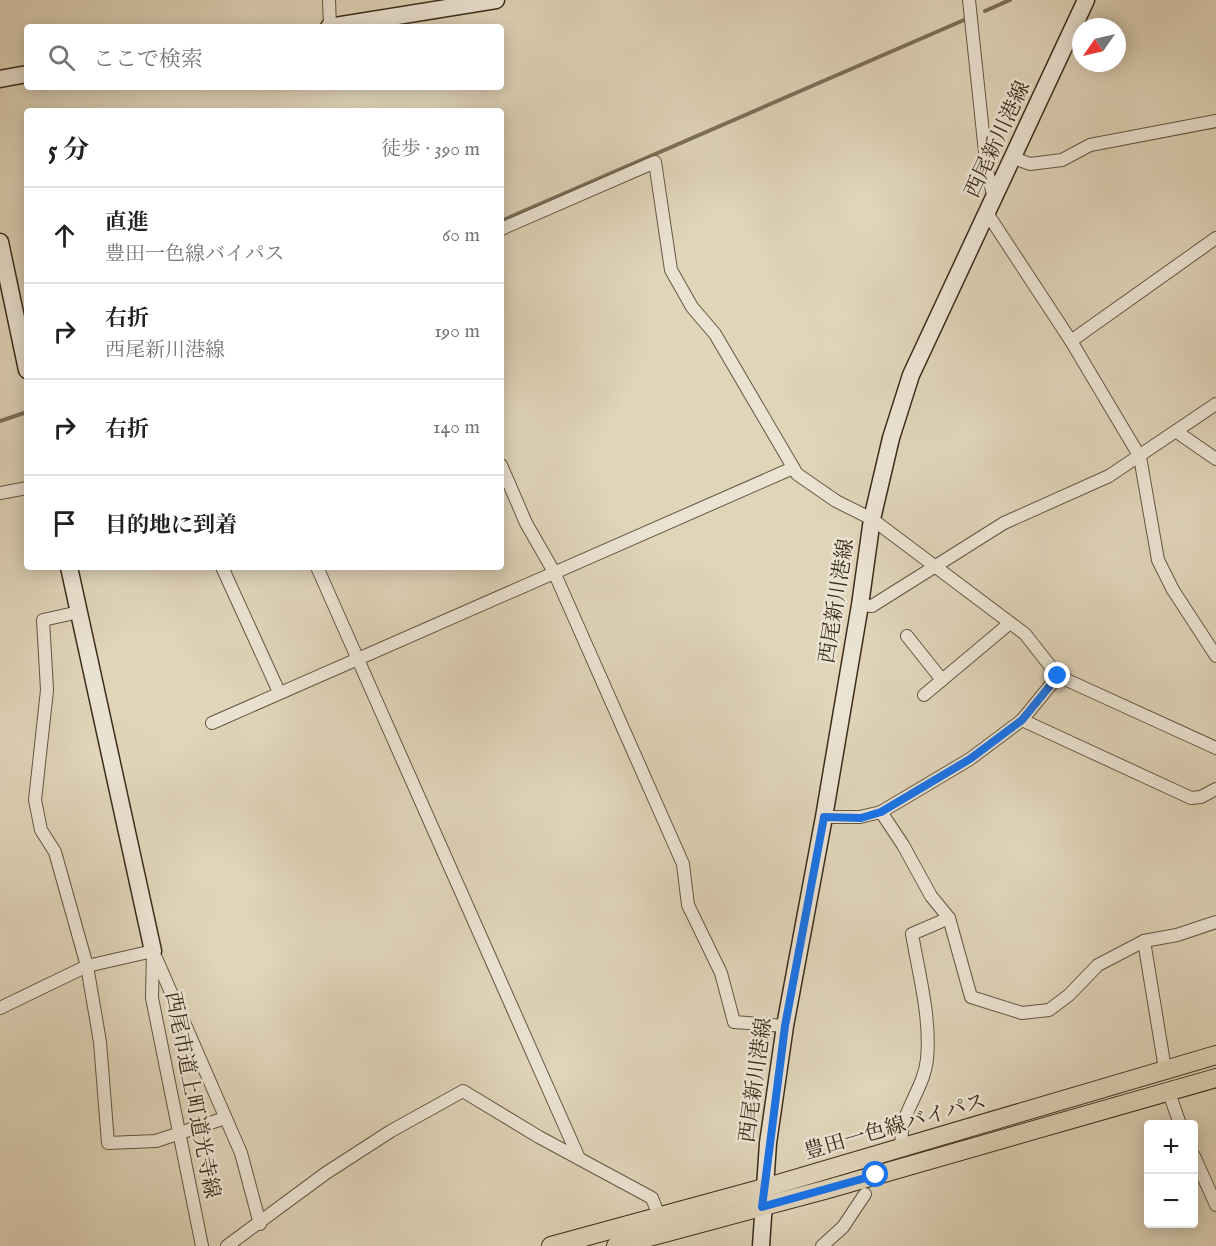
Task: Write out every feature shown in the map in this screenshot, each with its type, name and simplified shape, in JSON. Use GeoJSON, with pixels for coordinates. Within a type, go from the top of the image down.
{"type":"FeatureCollection","features":[{"type":"Feature","properties":{"kind":"main road"},"geometry":{"type":"LineString","coordinates":[[342,24],[430,4],[496,0]]}},
{"type":"Feature","properties":{"kind":"main road","name":"西尾新川港線"},"geometry":{"type":"LineString","coordinates":[[761,1246],[764,1188],[785,1026],[824,817],[860,605],[872,519],[891,438],[911,375],[1086,0]]}},
{"type":"Feature","properties":{"kind":"main road"},"geometry":{"type":"LineString","coordinates":[[0,79],[24,75]]}},
{"type":"Feature","properties":{"kind":"main road"},"geometry":{"type":"LineString","coordinates":[[0,242],[24,356]]}},
{"type":"Feature","properties":{"kind":"main road"},"geometry":{"type":"LineString","coordinates":[[70,570],[153,951]]}},
{"type":"Feature","properties":{"kind":"main road","name":"豊田一色線バイパス"},"geometry":{"type":"LineString","coordinates":[[551,1246],[764,1188],[1216,1055]]}},
{"type":"Feature","properties":{"kind":"main road","name":"豊田一色線バイパス"},"geometry":{"type":"LineString","coordinates":[[615,1246],[762,1207],[1216,1078]]}},
{"type":"Feature","properties":{"kind":"street"},"geometry":{"type":"LineString","coordinates":[[329,0],[329,24]]}},
{"type":"Feature","properties":{"kind":"street"},"geometry":{"type":"LineString","coordinates":[[969,0],[991,206],[1140,457],[1158,560],[1173,590],[1216,656]]}},
{"type":"Feature","properties":{"kind":"street"},"geometry":{"type":"LineString","coordinates":[[1014,158],[1030,164],[1062,160],[1090,146],[1216,121]]}},
{"type":"Feature","properties":{"kind":"street"},"geometry":{"type":"LineString","coordinates":[[504,228],[655,162],[670,270],[692,307],[716,334],[793,468],[836,501],[872,519],[1025,634],[1058,676],[1216,748]]}},
{"type":"Feature","properties":{"kind":"street"},"geometry":{"type":"LineString","coordinates":[[1071,341],[1216,238]]}},
{"type":"Feature","properties":{"kind":"street"},"geometry":{"type":"LineString","coordinates":[[860,605],[872,606],[1004,523],[1109,476],[1216,404]]}},
{"type":"Feature","properties":{"kind":"street"},"geometry":{"type":"LineString","coordinates":[[1177,432],[1216,459]]}},
{"type":"Feature","properties":{"kind":"street"},"geometry":{"type":"LineString","coordinates":[[212,723],[793,468]]}},
{"type":"Feature","properties":{"kind":"street"},"geometry":{"type":"LineString","coordinates":[[504,472],[526,523],[554,572],[683,864],[688,904],[721,973],[734,1022],[785,1026]]}},
{"type":"Feature","properties":{"kind":"street"},"geometry":{"type":"LineString","coordinates":[[0,493],[24,489]]}},
{"type":"Feature","properties":{"kind":"street"},"geometry":{"type":"LineString","coordinates":[[223,570],[279,692]]}},
{"type":"Feature","properties":{"kind":"street"},"geometry":{"type":"LineString","coordinates":[[318,570],[578,1156]]}},
{"type":"Feature","properties":{"kind":"street"},"geometry":{"type":"LineString","coordinates":[[79,612],[43,620],[47,690],[35,800],[41,830],[55,852],[87,966],[100,1042],[108,1143],[156,1141],[225,1118]]}},
{"type":"Feature","properties":{"kind":"street"},"geometry":{"type":"LineString","coordinates":[[924,695],[1010,623]]}},
{"type":"Feature","properties":{"kind":"street"},"geometry":{"type":"LineString","coordinates":[[907,636],[942,680]]}},
{"type":"Feature","properties":{"kind":"street"},"geometry":{"type":"LineString","coordinates":[[824,817],[861,818],[881,812],[970,759],[1022,720],[1058,676]]}},
{"type":"Feature","properties":{"kind":"street"},"geometry":{"type":"LineString","coordinates":[[1022,720],[1191,798],[1201,797],[1216,789]]}},
{"type":"Feature","properties":{"kind":"street"},"geometry":{"type":"LineString","coordinates":[[881,812],[903,845],[931,896],[949,918],[970,998],[1022,1013],[1049,1010],[1069,995],[1098,965],[1144,941],[1178,935],[1216,922]]}},
{"type":"Feature","properties":{"kind":"street"},"geometry":{"type":"LineString","coordinates":[[902,1147],[901,1125],[919,1087],[927,1061],[925,1006],[912,934],[949,918]]}},
{"type":"Feature","properties":{"kind":"street"},"geometry":{"type":"LineString","coordinates":[[1144,941],[1165,1069]]}},
{"type":"Feature","properties":{"kind":"street"},"geometry":{"type":"LineString","coordinates":[[0,1008],[87,966],[153,951],[241,1153],[260,1224]]}},
{"type":"Feature","properties":{"kind":"street","name":"西尾市道上町道光寺線"},"geometry":{"type":"LineString","coordinates":[[153,951],[152,998],[202,1246]]}},
{"type":"Feature","properties":{"kind":"street"},"geometry":{"type":"LineString","coordinates":[[227,1246],[260,1224],[267,1215],[326,1173],[391,1131],[464,1091],[539,1137],[578,1156],[651,1198],[659,1216]]}},
{"type":"Feature","properties":{"kind":"street"},"geometry":{"type":"LineString","coordinates":[[1169,1093],[1178,1120]]}},
{"type":"Feature","properties":{"kind":"street"},"geometry":{"type":"LineString","coordinates":[[1198,1166],[1216,1205]]}},
{"type":"Feature","properties":{"kind":"street"},"geometry":{"type":"LineString","coordinates":[[1203,1179],[1216,1175]]}},
{"type":"Feature","properties":{"kind":"street"},"geometry":{"type":"LineString","coordinates":[[822,1246],[843,1227],[865,1194]]}},
{"type":"Feature","properties":{"kind":"waterway"},"geometry":{"type":"LineString","coordinates":[[985,11],[1010,0]]}},
{"type":"Feature","properties":{"kind":"waterway"},"geometry":{"type":"LineString","coordinates":[[504,220],[964,20]]}},
{"type":"Feature","properties":{"kind":"waterway"},"geometry":{"type":"LineString","coordinates":[[0,421],[24,413]]}},
{"type":"Feature","properties":{"kind":"route"},"geometry":{"type":"LineString","coordinates":[[876,1175],[762,1207],[768,1143],[785,1026],[824,817],[861,818],[881,812],[970,759],[1022,720],[1058,676]]}}]}
